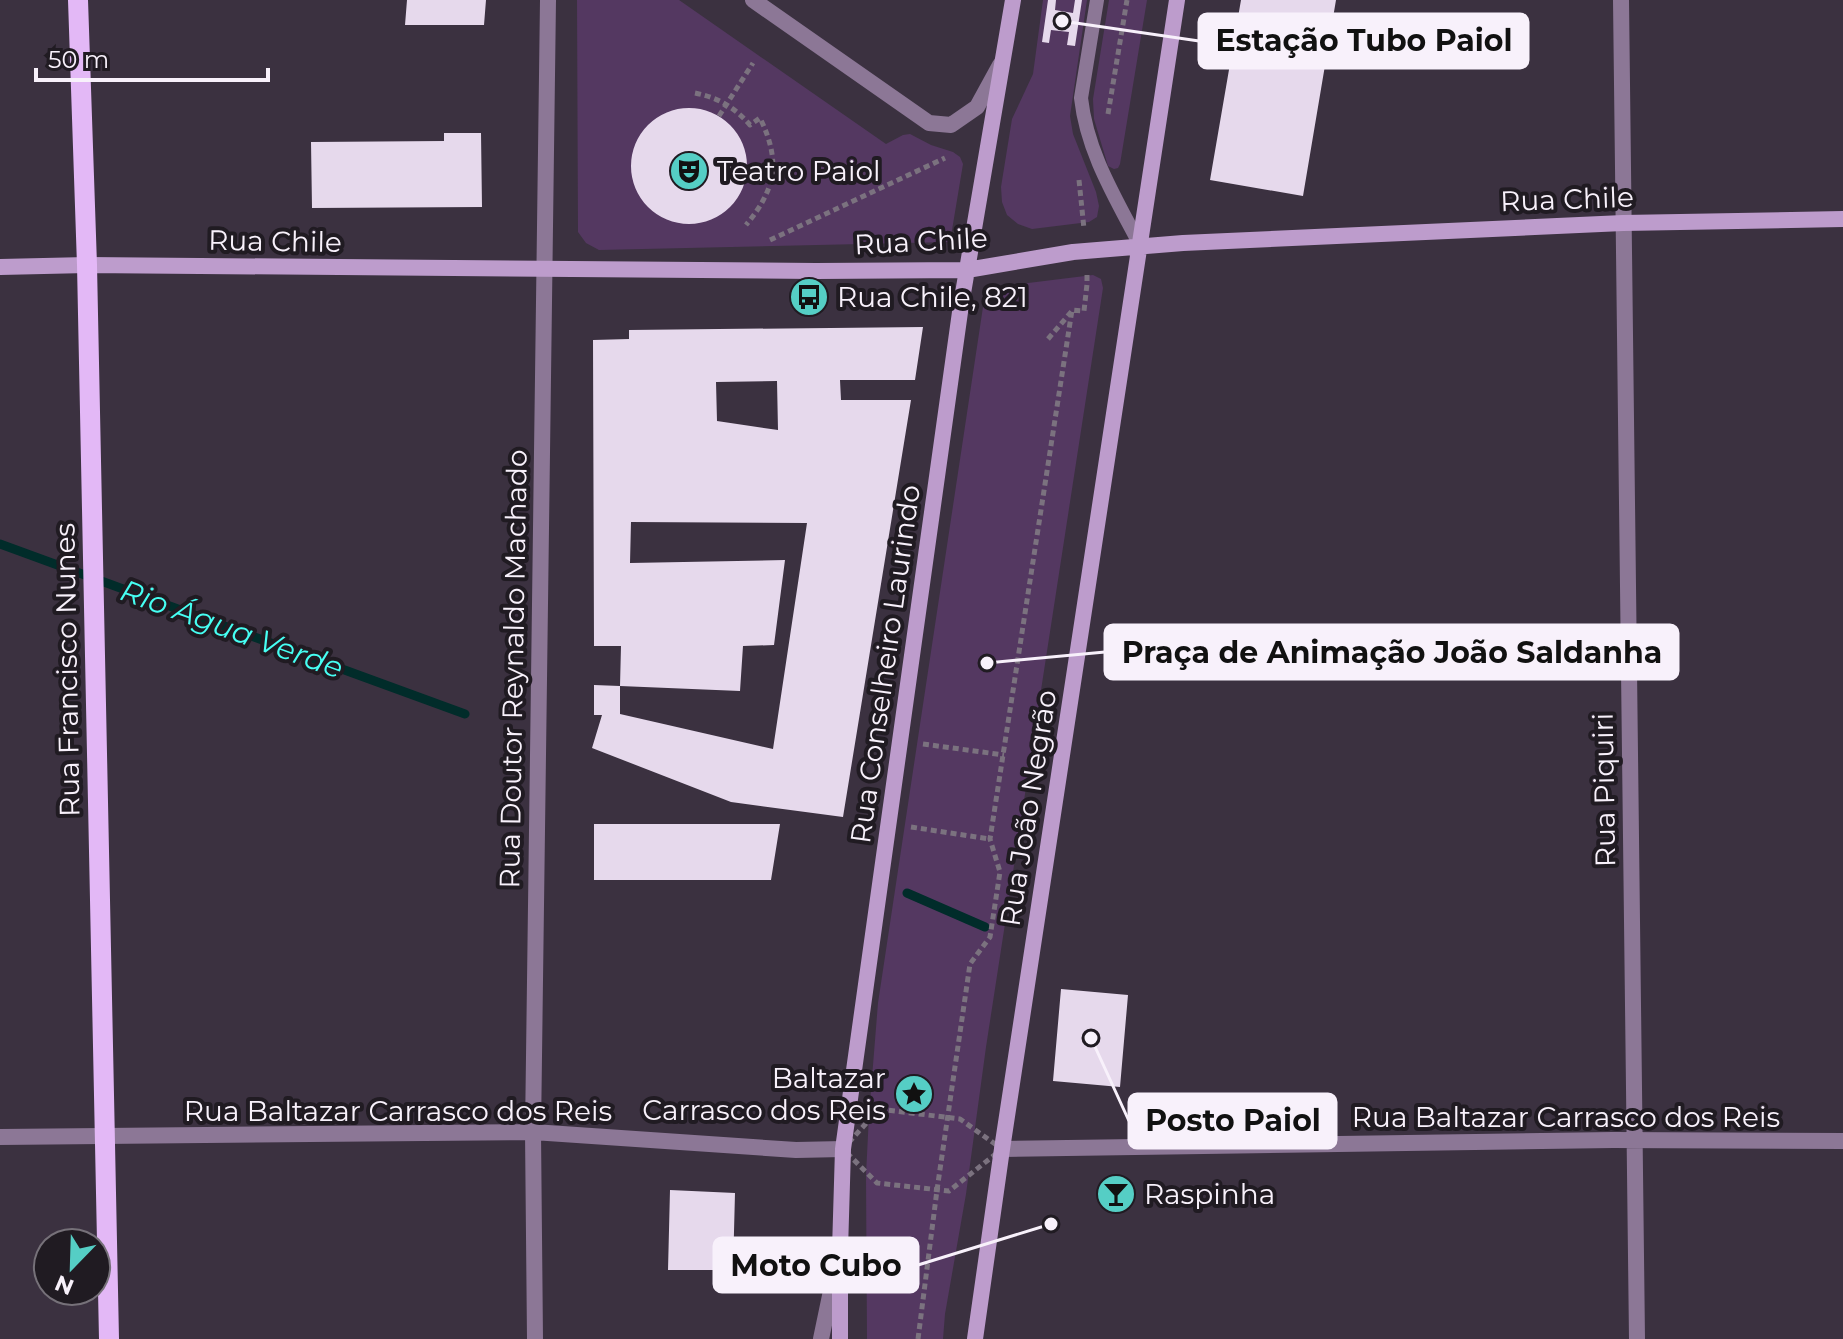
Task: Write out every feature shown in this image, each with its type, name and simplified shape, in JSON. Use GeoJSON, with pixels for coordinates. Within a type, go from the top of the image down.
{"type":"FeatureCollection","features":[{"type":"Feature","properties":{"kind":"main road","name":"Rua Francisco Nunes"},"geometry":{"type":"LineString","coordinates":[[78,0],[87,265],[109,1339]]}},
{"type":"Feature","properties":{"kind":"main road","name":"Rua Conselheiro Laurindo"},"geometry":{"type":"LineString","coordinates":[[840,1339],[843,1149],[967,270],[1013,0]]}},
{"type":"Feature","properties":{"kind":"main road","name":"Rua João Negrão"},"geometry":{"type":"LineString","coordinates":[[975,1339],[1177,0]]}},
{"type":"Feature","properties":{"kind":"main road","name":"Rua Chile"},"geometry":{"type":"LineString","coordinates":[[0,267],[967,270],[1073,252],[1140,245],[1623,223],[1843,219]]}},
{"type":"Feature","properties":{"kind":"street","name":"Rua Doutor Reynaldo Machado"},"geometry":{"type":"LineString","coordinates":[[535,1339],[533,1132],[548,0]]}},
{"type":"Feature","properties":{"kind":"street","name":"Rua Piquiri"},"geometry":{"type":"LineString","coordinates":[[1621,0],[1637,1339]]}},
{"type":"Feature","properties":{"kind":"street"},"geometry":{"type":"LineString","coordinates":[[761,2],[929,123],[951,125],[977,107],[1005,56]]}},
{"type":"Feature","properties":{"kind":"street","name":"Rua Baltazar Carrasco dos Reis"},"geometry":{"type":"LineString","coordinates":[[0,1137],[533,1132],[796,1150],[843,1149]]}},
{"type":"Feature","properties":{"kind":"street","name":"Rua Baltazar Carrasco dos Reis"},"geometry":{"type":"LineString","coordinates":[[1002,1149],[1634,1140],[1843,1141]]}},
{"type":"Feature","properties":{"kind":"street"},"geometry":{"type":"LineString","coordinates":[[821,1339],[840,1250]]}},
{"type":"Feature","properties":{"kind":"lane"},"geometry":{"type":"LineString","coordinates":[[1097,0],[1081,98],[1083,114],[1090,145],[1100,169],[1140,245]]}},
{"type":"Feature","properties":{"kind":"path"},"geometry":{"type":"LineString","coordinates":[[1107,119],[1127,0]]}},
{"type":"Feature","properties":{"kind":"path"},"geometry":{"type":"LineString","coordinates":[[719,116],[753,63]]}},
{"type":"Feature","properties":{"kind":"path"},"geometry":{"type":"LineString","coordinates":[[695,93],[727,104],[750,125],[760,118],[769,136],[774,160],[771,184],[761,207],[746,225]]}},
{"type":"Feature","properties":{"kind":"path"},"geometry":{"type":"LineString","coordinates":[[770,240],[945,158]]}},
{"type":"Feature","properties":{"kind":"path"},"geometry":{"type":"LineString","coordinates":[[1079,178],[1083,205]]}},
{"type":"Feature","properties":{"kind":"path"},"geometry":{"type":"LineString","coordinates":[[1072,310],[1084,311],[1087,284]]}},
{"type":"Feature","properties":{"kind":"path"},"geometry":{"type":"LineString","coordinates":[[1048,339],[1072,310]]}},
{"type":"Feature","properties":{"kind":"path"},"geometry":{"type":"LineString","coordinates":[[918,1339],[970,964],[990,937],[1000,872],[990,839],[1072,310]]}},
{"type":"Feature","properties":{"kind":"path"},"geometry":{"type":"LineString","coordinates":[[923,744],[1004,755]]}},
{"type":"Feature","properties":{"kind":"path"},"geometry":{"type":"LineString","coordinates":[[911,827],[990,839]]}},
{"type":"Feature","properties":{"kind":"path"},"geometry":{"type":"LineString","coordinates":[[879,1109],[960,1119]]}},
{"type":"Feature","properties":{"kind":"path"},"geometry":{"type":"LineString","coordinates":[[877,1183],[949,1191]]}},
{"type":"Feature","properties":{"kind":"shaded area"},"geometry":{"type":"Polygon","coordinates":[[[577,0],[679,0],[886,144],[910,134],[953,152],[963,164],[950,242],[599,250],[586,243],[578,232],[577,0]]]}},
{"type":"Feature","properties":{"kind":"shaded area"},"geometry":{"type":"Polygon","coordinates":[[[1043,0],[1087,0],[1070,116],[1073,134],[1099,206],[1097,217],[1089,222],[1032,229],[1018,224],[1007,215],[1001,187],[1012,119],[1033,74],[1043,0]]]}},
{"type":"Feature","properties":{"kind":"shaded area"},"geometry":{"type":"Polygon","coordinates":[[[1109,0],[1147,0],[1120,164],[1114,169],[1108,166],[1094,119],[1093,99],[1109,0]]]}},
{"type":"Feature","properties":{"kind":"shaded area"},"geometry":{"type":"Polygon","coordinates":[[[1093,275],[1101,279],[1103,288],[943,1339],[867,1339],[866,1175],[878,1003],[983,307],[990,295],[1004,286],[1093,275]]]}},
{"type":"Feature","properties":{"kind":"building"},"geometry":{"type":"Polygon","coordinates":[[[407,0],[486,0],[484,25],[405,25],[407,0]]]}},
{"type":"Feature","properties":{"kind":"building"},"geometry":{"type":"Polygon","coordinates":[[[1048,0],[1056,0],[1055,10],[1073,13],[1075,0],[1082,0],[1075,46],[1067,45],[1069,32],[1051,30],[1049,43],[1042,42],[1048,0]]]}},
{"type":"Feature","properties":{"kind":"building"},"geometry":{"type":"Polygon","coordinates":[[[1241,0],[1336,0],[1303,196],[1210,180],[1241,0]]]}},
{"type":"Feature","properties":{"kind":"building","name":"Teatro Paiol"},"geometry":{"type":"Polygon","coordinates":[[[689,108],[711,112],[730,125],[743,144],[747,166],[743,188],[730,207],[711,220],[689,224],[667,220],[648,207],[635,188],[631,166],[635,144],[648,125],[667,112],[689,108]]]}},
{"type":"Feature","properties":{"kind":"building"},"geometry":{"type":"Polygon","coordinates":[[[444,133],[481,133],[482,207],[312,208],[311,142],[444,141],[444,133]]]}},
{"type":"Feature","properties":{"kind":"building"},"geometry":{"type":"Polygon","coordinates":[[[923,327],[915,380],[840,380],[841,400],[911,400],[843,817],[731,802],[592,748],[602,715],[594,715],[594,685],[620,686],[621,646],[594,646],[593,340],[629,339],[629,330],[923,327]],[[777,381],[716,382],[717,421],[778,430],[777,381]],[[631,522],[630,563],[785,560],[774,645],[743,646],[740,691],[620,686],[620,714],[773,749],[807,523],[631,522]]]}},
{"type":"Feature","properties":{"kind":"building"},"geometry":{"type":"Polygon","coordinates":[[[594,824],[780,824],[771,880],[594,880],[594,824]]]}},
{"type":"Feature","properties":{"kind":"building"},"geometry":{"type":"Polygon","coordinates":[[[1061,989],[1128,995],[1120,1087],[1053,1081],[1061,989]]]}},
{"type":"Feature","properties":{"kind":"building"},"geometry":{"type":"Polygon","coordinates":[[[670,1190],[735,1193],[733,1270],[668,1270],[670,1190]]]}},
{"type":"Feature","properties":{"kind":"waterway","name":"Rio Água Verde"},"geometry":{"type":"LineString","coordinates":[[0,544],[465,714]]}},
{"type":"Feature","properties":{"kind":"waterway","name":"Rio Água Verde"},"geometry":{"type":"LineString","coordinates":[[907,893],[985,927]]}},
{"type":"Feature","properties":{"kind":"place","name":"Estação Tubo Paiol"},"geometry":{"type":"Point","coordinates":[1062,21]}},
{"type":"Feature","properties":{"kind":"place","name":"Teatro Paiol"},"geometry":{"type":"Point","coordinates":[689,171]}},
{"type":"Feature","properties":{"kind":"place","name":"Rua Chile, 821"},"geometry":{"type":"Point","coordinates":[809,297]}},
{"type":"Feature","properties":{"kind":"place","name":"Praça de Animação João Saldanha"},"geometry":{"type":"Point","coordinates":[987,663]}},
{"type":"Feature","properties":{"kind":"place","name":"Posto Paiol"},"geometry":{"type":"Point","coordinates":[1091,1038]}},
{"type":"Feature","properties":{"kind":"place","name":"Baltazar Carrasco dos Reis"},"geometry":{"type":"Point","coordinates":[914,1094]}},
{"type":"Feature","properties":{"kind":"place","name":"Raspinha"},"geometry":{"type":"Point","coordinates":[1116,1194]}},
{"type":"Feature","properties":{"kind":"place","name":"Moto Cubo"},"geometry":{"type":"Point","coordinates":[1051,1224]}}]}
